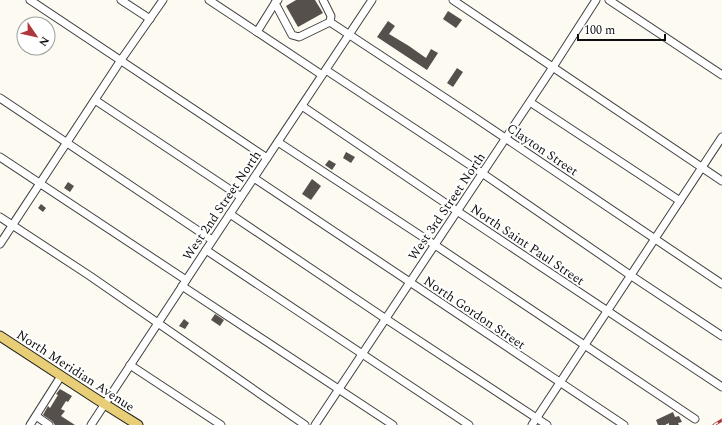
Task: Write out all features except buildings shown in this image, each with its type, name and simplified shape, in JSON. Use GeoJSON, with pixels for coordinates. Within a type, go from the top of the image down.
{"type":"FeatureCollection","features":[{"type":"Feature","properties":{"kind":"main road","name":"North Meridian Avenue"},"geometry":{"type":"LineString","coordinates":[[0,336],[138,425]]}},
{"type":"Feature","properties":{"kind":"street"},"geometry":{"type":"LineString","coordinates":[[30,0],[267,158]]}},
{"type":"Feature","properties":{"kind":"street"},"geometry":{"type":"LineString","coordinates":[[121,0],[150,19]]}},
{"type":"Feature","properties":{"kind":"street"},"geometry":{"type":"LineString","coordinates":[[0,244],[121,60],[163,0]]}},
{"type":"Feature","properties":{"kind":"street"},"geometry":{"type":"LineString","coordinates":[[209,0],[482,174],[722,336]]}},
{"type":"Feature","properties":{"kind":"street"},"geometry":{"type":"LineString","coordinates":[[276,2],[292,35],[299,37],[330,22],[331,16],[323,0]]}},
{"type":"Feature","properties":{"kind":"street","name":"West 2nd Street North"},"geometry":{"type":"LineString","coordinates":[[91,425],[372,0]]}},
{"type":"Feature","properties":{"kind":"street"},"geometry":{"type":"LineString","coordinates":[[453,0],[722,181]]}},
{"type":"Feature","properties":{"kind":"street","name":"West 3rd Street North"},"geometry":{"type":"LineString","coordinates":[[315,425],[530,102],[596,0]]}},
{"type":"Feature","properties":{"kind":"street"},"geometry":{"type":"LineString","coordinates":[[609,0],[722,75]]}},
{"type":"Feature","properties":{"kind":"street"},"geometry":{"type":"LineString","coordinates":[[257,32],[276,2]]}},
{"type":"Feature","properties":{"kind":"street","name":"Clayton Street"},"geometry":{"type":"LineString","coordinates":[[330,22],[506,138],[722,284]]}},
{"type":"Feature","properties":{"kind":"street"},"geometry":{"type":"LineString","coordinates":[[0,98],[212,240]]}},
{"type":"Feature","properties":{"kind":"street"},"geometry":{"type":"LineString","coordinates":[[95,100],[241,197]]}},
{"type":"Feature","properties":{"kind":"street"},"geometry":{"type":"LineString","coordinates":[[530,102],[680,201]]}},
{"type":"Feature","properties":{"kind":"street","name":"North Saint Paul Street"},"geometry":{"type":"LineString","coordinates":[[302,106],[722,387]]}},
{"type":"Feature","properties":{"kind":"street"},"geometry":{"type":"LineString","coordinates":[[532,425],[722,137]]}},
{"type":"Feature","properties":{"kind":"street"},"geometry":{"type":"LineString","coordinates":[[278,142],[695,418]]}},
{"type":"Feature","properties":{"kind":"street"},"geometry":{"type":"LineString","coordinates":[[0,157],[393,425]]}},
{"type":"Feature","properties":{"kind":"street","name":"North Gordon Street"},"geometry":{"type":"LineString","coordinates":[[254,178],[624,425]]}},
{"type":"Feature","properties":{"kind":"street"},"geometry":{"type":"LineString","coordinates":[[230,214],[547,425]]}},
{"type":"Feature","properties":{"kind":"street"},"geometry":{"type":"LineString","coordinates":[[0,217],[90,276],[157,324],[305,425]]}},
{"type":"Feature","properties":{"kind":"street"},"geometry":{"type":"LineString","coordinates":[[206,250],[468,425]]}},
{"type":"Feature","properties":{"kind":"street"},"geometry":{"type":"LineString","coordinates":[[130,365],[220,425]]}},
{"type":"Feature","properties":{"kind":"street"},"geometry":{"type":"LineString","coordinates":[[30,425],[37,420],[62,376]]}},
{"type":"Feature","properties":{"kind":"street"},"geometry":{"type":"LineString","coordinates":[[37,420],[49,425]]}},
{"type":"Feature","properties":{"kind":"railway"},"geometry":{"type":"LineString","coordinates":[[714,425],[722,420]]}}]}
